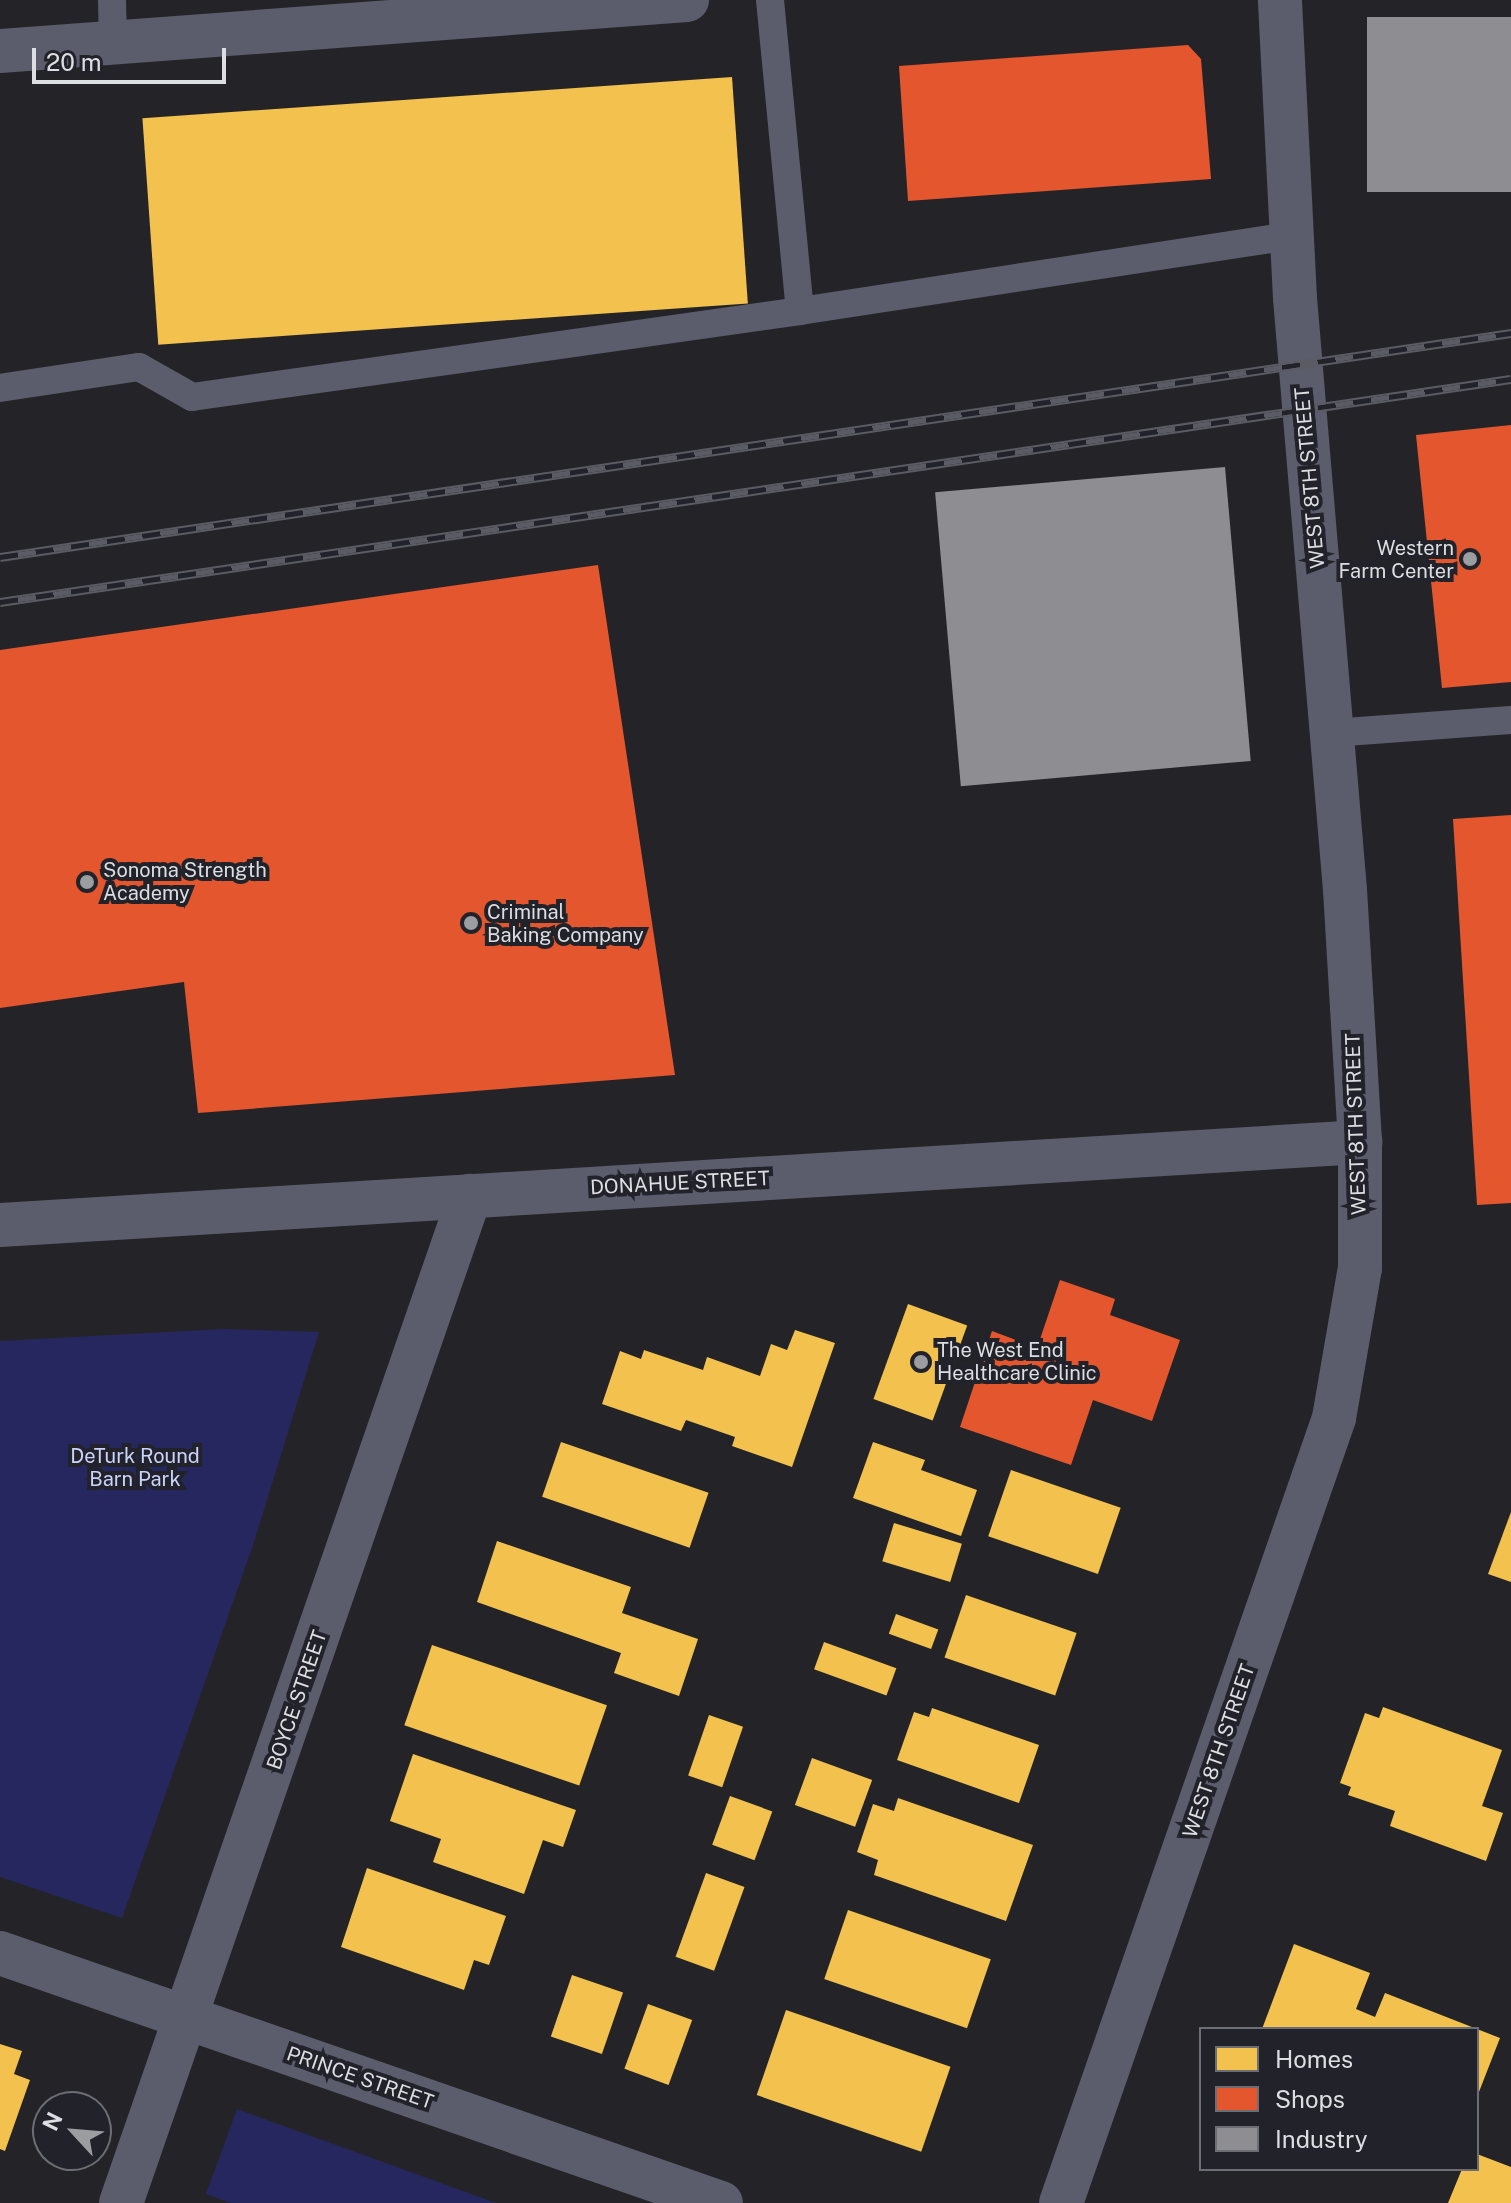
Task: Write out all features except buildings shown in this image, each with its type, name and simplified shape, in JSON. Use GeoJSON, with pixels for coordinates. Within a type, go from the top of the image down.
{"type":"FeatureCollection","features":[{"type":"Feature","properties":{"kind":"street"},"geometry":{"type":"LineString","coordinates":[[0,51],[687,0]]}},
{"type":"Feature","properties":{"kind":"street","name":"WEST 8TH STREET"},"geometry":{"type":"LineString","coordinates":[[1061,2203],[1334,1418],[1360,1268],[1360,1142],[1332,733],[1292,236],[1280,0]]}},
{"type":"Feature","properties":{"kind":"street","name":"DONAHUE STREET"},"geometry":{"type":"LineString","coordinates":[[0,1225],[1360,1142]]}},
{"type":"Feature","properties":{"kind":"street","name":"BOYCE STREET"},"geometry":{"type":"LineString","coordinates":[[121,2203],[470,1196]]}},
{"type":"Feature","properties":{"kind":"street","name":"PRINCE STREET"},"geometry":{"type":"LineString","coordinates":[[0,1953],[721,2203]]}},
{"type":"Feature","properties":{"kind":"lane"},"geometry":{"type":"LineString","coordinates":[[112,0],[113,43]]}},
{"type":"Feature","properties":{"kind":"lane"},"geometry":{"type":"LineString","coordinates":[[770,0],[800,311]]}},
{"type":"Feature","properties":{"kind":"lane"},"geometry":{"type":"LineString","coordinates":[[0,388],[139,367],[192,397],[800,311],[1292,236]]}},
{"type":"Feature","properties":{"kind":"lane"},"geometry":{"type":"LineString","coordinates":[[1332,733],[1511,720]]}},
{"type":"Feature","properties":{"kind":"green space","name":"DeTurk Round Barn Park"},"geometry":{"type":"Polygon","coordinates":[[[223,1329],[319,1332],[253,1545],[122,1918],[0,1877],[0,1341],[223,1329]]]}},
{"type":"Feature","properties":{"kind":"green space"},"geometry":{"type":"Polygon","coordinates":[[[237,2109],[496,2203],[231,2203],[206,2194],[237,2109]]]}},
{"type":"Feature","properties":{"kind":"railway"},"geometry":{"type":"LineString","coordinates":[[0,557],[1511,333]]}},
{"type":"Feature","properties":{"kind":"railway"},"geometry":{"type":"LineString","coordinates":[[0,602],[1511,379]]}},
{"type":"Feature","properties":{"kind":"place","name":"Western Farm Center"},"geometry":{"type":"Point","coordinates":[1470,559]}},
{"type":"Feature","properties":{"kind":"place","name":"Sonoma Strength Academy"},"geometry":{"type":"Point","coordinates":[87,882]}},
{"type":"Feature","properties":{"kind":"place","name":"Criminal Baking Company"},"geometry":{"type":"Point","coordinates":[471,923]}},
{"type":"Feature","properties":{"kind":"place","name":"The West End Healthcare Clinic"},"geometry":{"type":"Point","coordinates":[921,1362]}}]}
